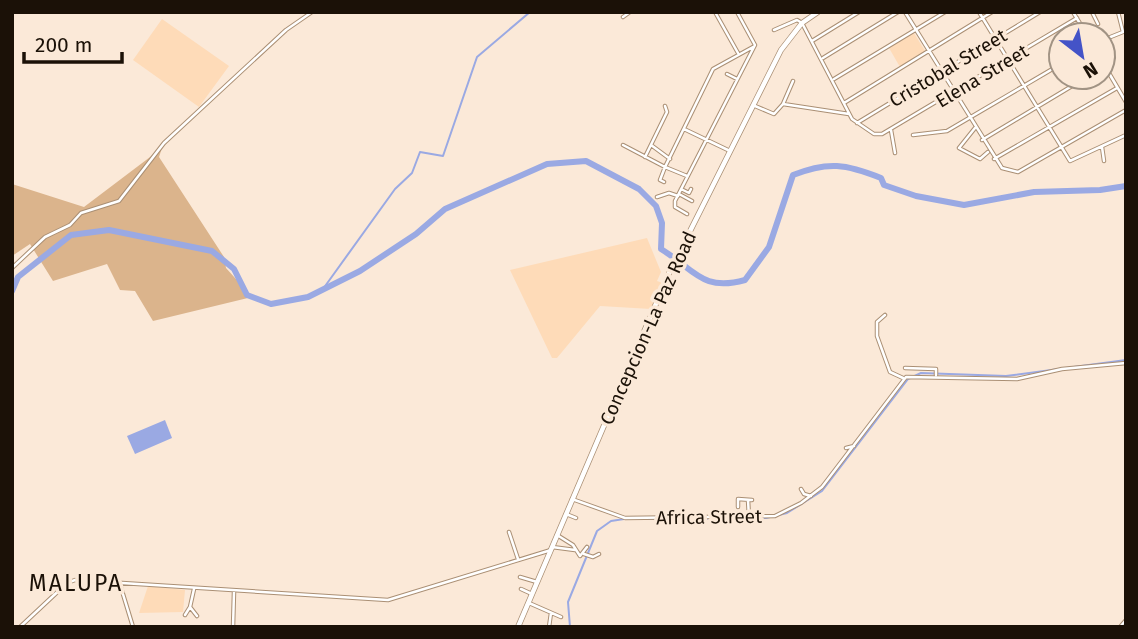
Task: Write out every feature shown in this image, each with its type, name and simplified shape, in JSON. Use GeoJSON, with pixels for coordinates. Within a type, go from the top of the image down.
{"type":"FeatureCollection","features":[{"type":"Feature","properties":{"kind":"main road","name":"Concepcion-La Paz Road"},"geometry":{"type":"LineString","coordinates":[[518,627],[673,266],[791,35],[818,12]]}},
{"type":"Feature","properties":{"kind":"street"},"geometry":{"type":"LineString","coordinates":[[12,268],[45,237],[70,225],[81,213],[119,201],[164,143],[280,35],[312,12]]}},
{"type":"Feature","properties":{"kind":"street"},"geometry":{"type":"LineString","coordinates":[[623,17],[631,12]]}},
{"type":"Feature","properties":{"kind":"street"},"geometry":{"type":"LineString","coordinates":[[715,12],[738,53]]}},
{"type":"Feature","properties":{"kind":"street"},"geometry":{"type":"LineString","coordinates":[[687,214],[674,206],[754,44],[737,12]]}},
{"type":"Feature","properties":{"kind":"street"},"geometry":{"type":"LineString","coordinates":[[812,41],[859,12]]}},
{"type":"Feature","properties":{"kind":"street"},"geometry":{"type":"LineString","coordinates":[[822,58],[898,12]]}},
{"type":"Feature","properties":{"kind":"street"},"geometry":{"type":"LineString","coordinates":[[905,12],[999,167],[1016,172],[1062,149],[1126,110]]}},
{"type":"Feature","properties":{"kind":"street"},"geometry":{"type":"LineString","coordinates":[[834,79],[944,12]]}},
{"type":"Feature","properties":{"kind":"street"},"geometry":{"type":"LineString","coordinates":[[979,12],[1070,161],[1126,135]]}},
{"type":"Feature","properties":{"kind":"street","name":"Cristobal Street"},"geometry":{"type":"LineString","coordinates":[[844,103],[992,12]]}},
{"type":"Feature","properties":{"kind":"street","name":"Cristobal Street"},"geometry":{"type":"LineString","coordinates":[[857,123],[1040,12]]}},
{"type":"Feature","properties":{"kind":"street"},"geometry":{"type":"LineString","coordinates":[[1073,12],[1079,21]]}},
{"type":"Feature","properties":{"kind":"street"},"geometry":{"type":"LineString","coordinates":[[1117,35],[1122,33],[1124,26],[1118,12]]}},
{"type":"Feature","properties":{"kind":"street","name":"Elena Street"},"geometry":{"type":"LineString","coordinates":[[857,123],[874,134],[886,133],[1077,18]]}},
{"type":"Feature","properties":{"kind":"street"},"geometry":{"type":"LineString","coordinates":[[774,30],[797,20],[802,23],[834,79],[849,114],[857,123]]}},
{"type":"Feature","properties":{"kind":"street"},"geometry":{"type":"LineString","coordinates":[[664,182],[660,180],[665,167],[713,69],[753,47]]}},
{"type":"Feature","properties":{"kind":"street"},"geometry":{"type":"LineString","coordinates":[[913,135],[940,133],[1047,73]]}},
{"type":"Feature","properties":{"kind":"street"},"geometry":{"type":"LineString","coordinates":[[727,74],[737,79]]}},
{"type":"Feature","properties":{"kind":"street"},"geometry":{"type":"LineString","coordinates":[[754,105],[774,114],[783,104],[793,81]]}},
{"type":"Feature","properties":{"kind":"street"},"geometry":{"type":"LineString","coordinates":[[1117,88],[1126,102]]}},
{"type":"Feature","properties":{"kind":"street"},"geometry":{"type":"LineString","coordinates":[[982,140],[1064,91]]}},
{"type":"Feature","properties":{"kind":"street"},"geometry":{"type":"LineString","coordinates":[[994,159],[1112,91]]}},
{"type":"Feature","properties":{"kind":"street"},"geometry":{"type":"LineString","coordinates":[[783,104],[849,114]]}},
{"type":"Feature","properties":{"kind":"street"},"geometry":{"type":"LineString","coordinates":[[645,157],[667,112],[665,106]]}},
{"type":"Feature","properties":{"kind":"street"},"geometry":{"type":"LineString","coordinates":[[975,128],[959,148],[980,159],[989,152]]}},
{"type":"Feature","properties":{"kind":"street"},"geometry":{"type":"LineString","coordinates":[[684,129],[730,151]]}},
{"type":"Feature","properties":{"kind":"street"},"geometry":{"type":"LineString","coordinates":[[891,130],[895,153]]}},
{"type":"Feature","properties":{"kind":"street"},"geometry":{"type":"LineString","coordinates":[[623,145],[688,176]]}},
{"type":"Feature","properties":{"kind":"street"},"geometry":{"type":"LineString","coordinates":[[651,145],[670,159]]}},
{"type":"Feature","properties":{"kind":"street"},"geometry":{"type":"LineString","coordinates":[[1102,147],[1104,161]]}},
{"type":"Feature","properties":{"kind":"street"},"geometry":{"type":"LineString","coordinates":[[657,197],[669,193],[688,193],[691,189]]}},
{"type":"Feature","properties":{"kind":"street"},"geometry":{"type":"LineString","coordinates":[[680,193],[692,201]]}},
{"type":"Feature","properties":{"kind":"street"},"geometry":{"type":"LineString","coordinates":[[885,315],[877,322],[877,336],[890,372],[904,378],[936,373]]}},
{"type":"Feature","properties":{"kind":"street"},"geometry":{"type":"LineString","coordinates":[[905,368],[1017,379],[1062,369],[1126,363]]}},
{"type":"Feature","properties":{"kind":"street","name":"Africa Street"},"geometry":{"type":"LineString","coordinates":[[572,499],[625,518],[775,516],[811,496],[854,446],[904,378]]}},
{"type":"Feature","properties":{"kind":"street"},"geometry":{"type":"LineString","coordinates":[[846,449],[854,446]]}},
{"type":"Feature","properties":{"kind":"street"},"geometry":{"type":"LineString","coordinates":[[801,489],[804,494],[811,496]]}},
{"type":"Feature","properties":{"kind":"street"},"geometry":{"type":"LineString","coordinates":[[738,507],[738,499],[750,500],[749,517]]}},
{"type":"Feature","properties":{"kind":"street"},"geometry":{"type":"LineString","coordinates":[[566,514],[576,518]]}},
{"type":"Feature","properties":{"kind":"street"},"geometry":{"type":"LineString","coordinates":[[509,532],[518,559]]}},
{"type":"Feature","properties":{"kind":"street"},"geometry":{"type":"LineString","coordinates":[[557,535],[573,545],[580,556],[599,554]]}},
{"type":"Feature","properties":{"kind":"street"},"geometry":{"type":"LineString","coordinates":[[586,555],[587,547]]}},
{"type":"Feature","properties":{"kind":"street"},"geometry":{"type":"LineString","coordinates":[[20,627],[70,581],[120,581],[234,592],[394,600],[551,548],[575,550]]}},
{"type":"Feature","properties":{"kind":"street"},"geometry":{"type":"LineString","coordinates":[[520,577],[537,582]]}},
{"type":"Feature","properties":{"kind":"street"},"geometry":{"type":"LineString","coordinates":[[120,581],[132,627]]}},
{"type":"Feature","properties":{"kind":"street"},"geometry":{"type":"LineString","coordinates":[[185,615],[190,607],[194,589]]}},
{"type":"Feature","properties":{"kind":"street"},"geometry":{"type":"LineString","coordinates":[[522,589],[532,594]]}},
{"type":"Feature","properties":{"kind":"street"},"geometry":{"type":"LineString","coordinates":[[233,627],[234,592]]}},
{"type":"Feature","properties":{"kind":"street"},"geometry":{"type":"LineString","coordinates":[[529,603],[561,617]]}},
{"type":"Feature","properties":{"kind":"street"},"geometry":{"type":"LineString","coordinates":[[190,607],[197,615]]}},
{"type":"Feature","properties":{"kind":"street"},"geometry":{"type":"LineString","coordinates":[[549,627],[551,613]]}},
{"type":"Feature","properties":{"kind":"street"},"geometry":{"type":"LineString","coordinates":[[1120,627],[1126,620]]}},
{"type":"Feature","properties":{"kind":"shaded area"},"geometry":{"type":"Polygon","coordinates":[[[162,19],[229,66],[199,107],[133,60],[162,19]]]}},
{"type":"Feature","properties":{"kind":"shaded area"},"geometry":{"type":"Polygon","coordinates":[[[914,33],[925,51],[900,67],[889,48],[914,33]]]}},
{"type":"Feature","properties":{"kind":"shaded area"},"geometry":{"type":"Polygon","coordinates":[[[162,148],[159,157],[224,257],[226,268],[252,297],[153,321],[135,291],[120,290],[107,264],[53,281],[30,244],[12,256],[12,184],[84,207],[162,148]]]}},
{"type":"Feature","properties":{"kind":"shaded area"},"geometry":{"type":"Polygon","coordinates":[[[647,238],[661,272],[657,281],[663,283],[651,309],[600,306],[557,358],[552,358],[510,270],[647,238]]]}},
{"type":"Feature","properties":{"kind":"shaded area"},"geometry":{"type":"Polygon","coordinates":[[[148,586],[185,590],[183,612],[139,613],[148,586]]]}},
{"type":"Feature","properties":{"kind":"water"},"geometry":{"type":"Polygon","coordinates":[[[165,420],[172,438],[135,454],[127,436],[165,420]]]}},
{"type":"Feature","properties":{"kind":"waterway"},"geometry":{"type":"LineString","coordinates":[[323,289],[395,189],[412,173],[420,152],[443,156],[477,57],[530,12]]}},
{"type":"Feature","properties":{"kind":"waterway"},"geometry":{"type":"LineString","coordinates":[[12,291],[18,277],[71,235],[109,230],[212,251],[234,269],[247,295],[271,304],[308,297],[360,271],[416,234],[445,209],[547,164],[586,161],[639,189],[656,206],[662,223],[661,249],[700,277],[719,283],[745,280],[769,247],[793,175],[817,168],[847,167],[881,178],[884,185],[916,196],[964,205],[1034,192],[1100,190],[1126,186]]}},
{"type":"Feature","properties":{"kind":"waterway"},"geometry":{"type":"LineString","coordinates":[[643,519],[766,518],[787,513],[822,491],[908,379],[921,373],[1006,376],[1126,360]]}},
{"type":"Feature","properties":{"kind":"waterway"},"geometry":{"type":"LineString","coordinates":[[570,627],[568,602],[597,531],[611,521],[624,519]]}},
{"type":"Feature","properties":{"kind":"waterway"},"geometry":{"type":"LineString","coordinates":[[1122,627],[1126,623]]}},
{"type":"Feature","properties":{"kind":"district","name":"MALUPA"},"geometry":{"type":"Point","coordinates":[76,583]}}]}
